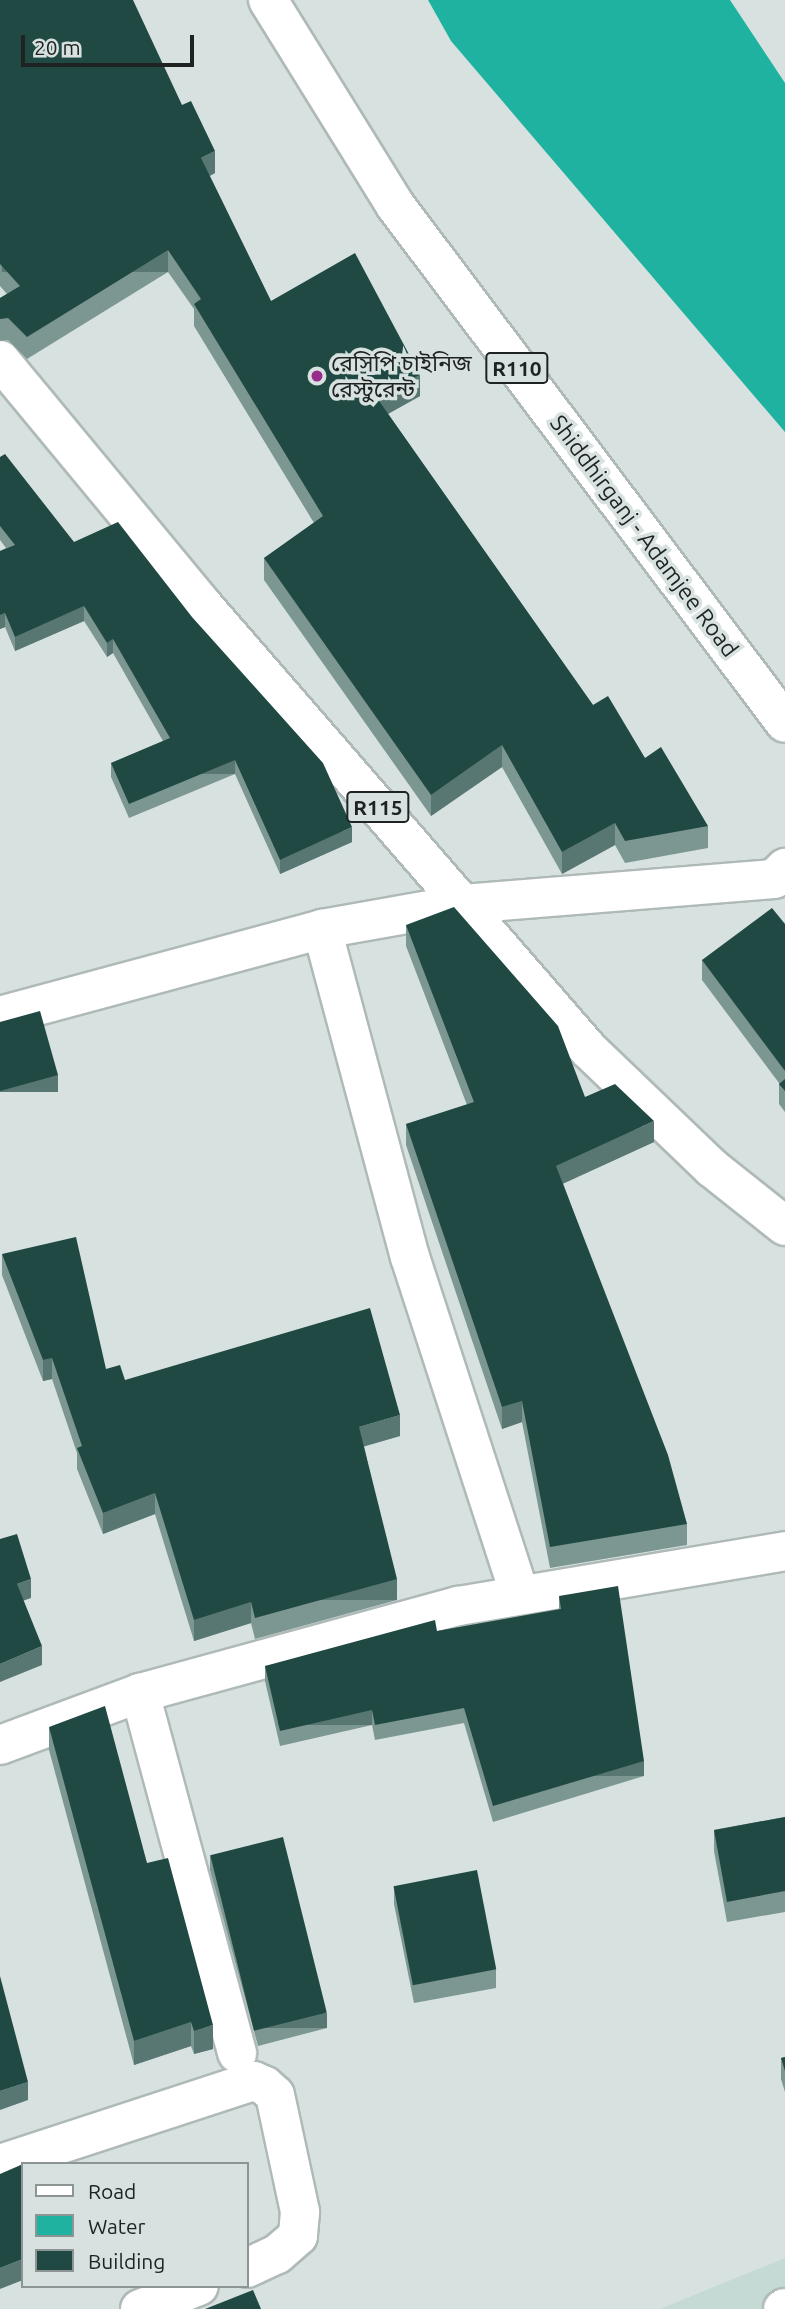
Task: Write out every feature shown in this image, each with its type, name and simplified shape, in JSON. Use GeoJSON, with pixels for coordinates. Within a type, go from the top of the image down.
{"type":"FeatureCollection","features":[{"type":"Feature","properties":{"kind":"street","name":"Shiddhirganj - Adamjee Road"},"geometry":{"type":"LineString","coordinates":[[268,0],[333,112],[395,205],[785,723]]}},
{"type":"Feature","properties":{"kind":"street","name":"R115"},"geometry":{"type":"LineString","coordinates":[[0,360],[200,602],[588,1049],[712,1168],[785,1226]]}},
{"type":"Feature","properties":{"kind":"street"},"geometry":{"type":"LineString","coordinates":[[0,1016],[322,929],[463,904],[774,879],[785,868]]}},
{"type":"Feature","properties":{"kind":"street"},"geometry":{"type":"LineString","coordinates":[[322,929],[410,1257],[520,1595]]}},
{"type":"Feature","properties":{"kind":"street"},"geometry":{"type":"LineString","coordinates":[[0,1745],[140,1693],[457,1606],[785,1551]]}},
{"type":"Feature","properties":{"kind":"street"},"geometry":{"type":"LineString","coordinates":[[140,1693],[237,2053]]}},
{"type":"Feature","properties":{"kind":"street"},"geometry":{"type":"LineString","coordinates":[[0,2164],[254,2081],[275,2095],[300,2212],[298,2236],[278,2254],[248,2268]]}},
{"type":"Feature","properties":{"kind":"street"},"geometry":{"type":"LineString","coordinates":[[141,2309],[194,2288]]}},
{"type":"Feature","properties":{"kind":"shaded area"},"geometry":{"type":"Polygon","coordinates":[[[785,2258],[785,2309],[660,2309],[785,2258]]]}},
{"type":"Feature","properties":{"kind":"water"},"geometry":{"type":"Polygon","coordinates":[[[428,0],[730,0],[785,83],[785,432],[451,41],[428,0]]]}},
{"type":"Feature","properties":{"kind":"building"},"geometry":{"type":"Polygon","coordinates":[[[0,0],[133,0],[182,105],[191,101],[215,151],[201,158],[271,301],[355,253],[420,375],[377,398],[593,705],[608,696],[645,758],[661,747],[708,826],[625,841],[615,823],[562,852],[502,745],[431,795],[264,558],[323,516],[194,304],[201,299],[168,250],[27,337],[8,318],[0,319],[0,298],[20,286],[0,264],[0,0]]]}},
{"type":"Feature","properties":{"kind":"building"},"geometry":{"type":"Polygon","coordinates":[[[5,454],[74,542],[118,522],[192,617],[323,763],[352,827],[280,860],[235,760],[129,804],[111,763],[170,738],[113,639],[107,643],[84,606],[15,637],[5,613],[0,615],[0,551],[15,545],[0,526],[0,457],[5,454]]]}},
{"type":"Feature","properties":{"kind":"building"},"geometry":{"type":"Polygon","coordinates":[[[454,907],[558,1026],[585,1097],[615,1084],[654,1121],[556,1166],[668,1455],[687,1524],[550,1547],[522,1401],[502,1407],[406,1124],[474,1102],[406,925],[454,907]]]}},
{"type":"Feature","properties":{"kind":"building"},"geometry":{"type":"Polygon","coordinates":[[[772,908],[785,924],[785,1071],[702,960],[772,908]]]}},
{"type":"Feature","properties":{"kind":"building"},"geometry":{"type":"Polygon","coordinates":[[[40,1011],[58,1075],[0,1091],[0,1022],[40,1011]]]}},
{"type":"Feature","properties":{"kind":"building"},"geometry":{"type":"Polygon","coordinates":[[[785,1079],[785,1091],[779,1084],[785,1079]]]}},
{"type":"Feature","properties":{"kind":"building"},"geometry":{"type":"Polygon","coordinates":[[[76,1237],[106,1369],[120,1365],[125,1380],[370,1308],[400,1415],[359,1427],[397,1579],[255,1618],[251,1602],[194,1620],[155,1493],[103,1513],[77,1448],[82,1446],[52,1358],[43,1360],[2,1254],[76,1237]]]}},
{"type":"Feature","properties":{"kind":"building"},"geometry":{"type":"Polygon","coordinates":[[[17,1534],[31,1579],[17,1584],[42,1646],[0,1664],[0,1539],[17,1534]]]}},
{"type":"Feature","properties":{"kind":"building"},"geometry":{"type":"Polygon","coordinates":[[[618,1586],[644,1761],[493,1806],[464,1708],[375,1725],[372,1710],[280,1731],[265,1666],[435,1620],[437,1631],[561,1609],[559,1596],[618,1586]]]}},
{"type":"Feature","properties":{"kind":"building"},"geometry":{"type":"Polygon","coordinates":[[[105,1706],[147,1863],[168,1858],[213,2025],[194,2031],[191,2022],[134,2041],[49,1727],[105,1706]]]}},
{"type":"Feature","properties":{"kind":"building"},"geometry":{"type":"Polygon","coordinates":[[[785,1817],[785,1891],[727,1902],[714,1830],[785,1817]]]}},
{"type":"Feature","properties":{"kind":"building"},"geometry":{"type":"Polygon","coordinates":[[[283,1837],[327,2013],[254,2031],[210,1855],[283,1837]]]}},
{"type":"Feature","properties":{"kind":"building"},"geometry":{"type":"Polygon","coordinates":[[[477,1870],[496,1969],[413,1985],[394,1886],[477,1870]]]}},
{"type":"Feature","properties":{"kind":"building"},"geometry":{"type":"Polygon","coordinates":[[[0,1976],[28,2082],[0,2091],[0,1976]]]}},
{"type":"Feature","properties":{"kind":"building"},"geometry":{"type":"Polygon","coordinates":[[[21,2165],[21,2260],[0,2268],[0,2174],[21,2165]]]}},
{"type":"Feature","properties":{"kind":"building"},"geometry":{"type":"Polygon","coordinates":[[[253,2290],[261,2309],[205,2309],[253,2290]]]}},
{"type":"Feature","properties":{"kind":"place","name":"রেসিপি চাইনিজ রেস্টুরেন্ট"},"geometry":{"type":"Point","coordinates":[317,376]}}]}
